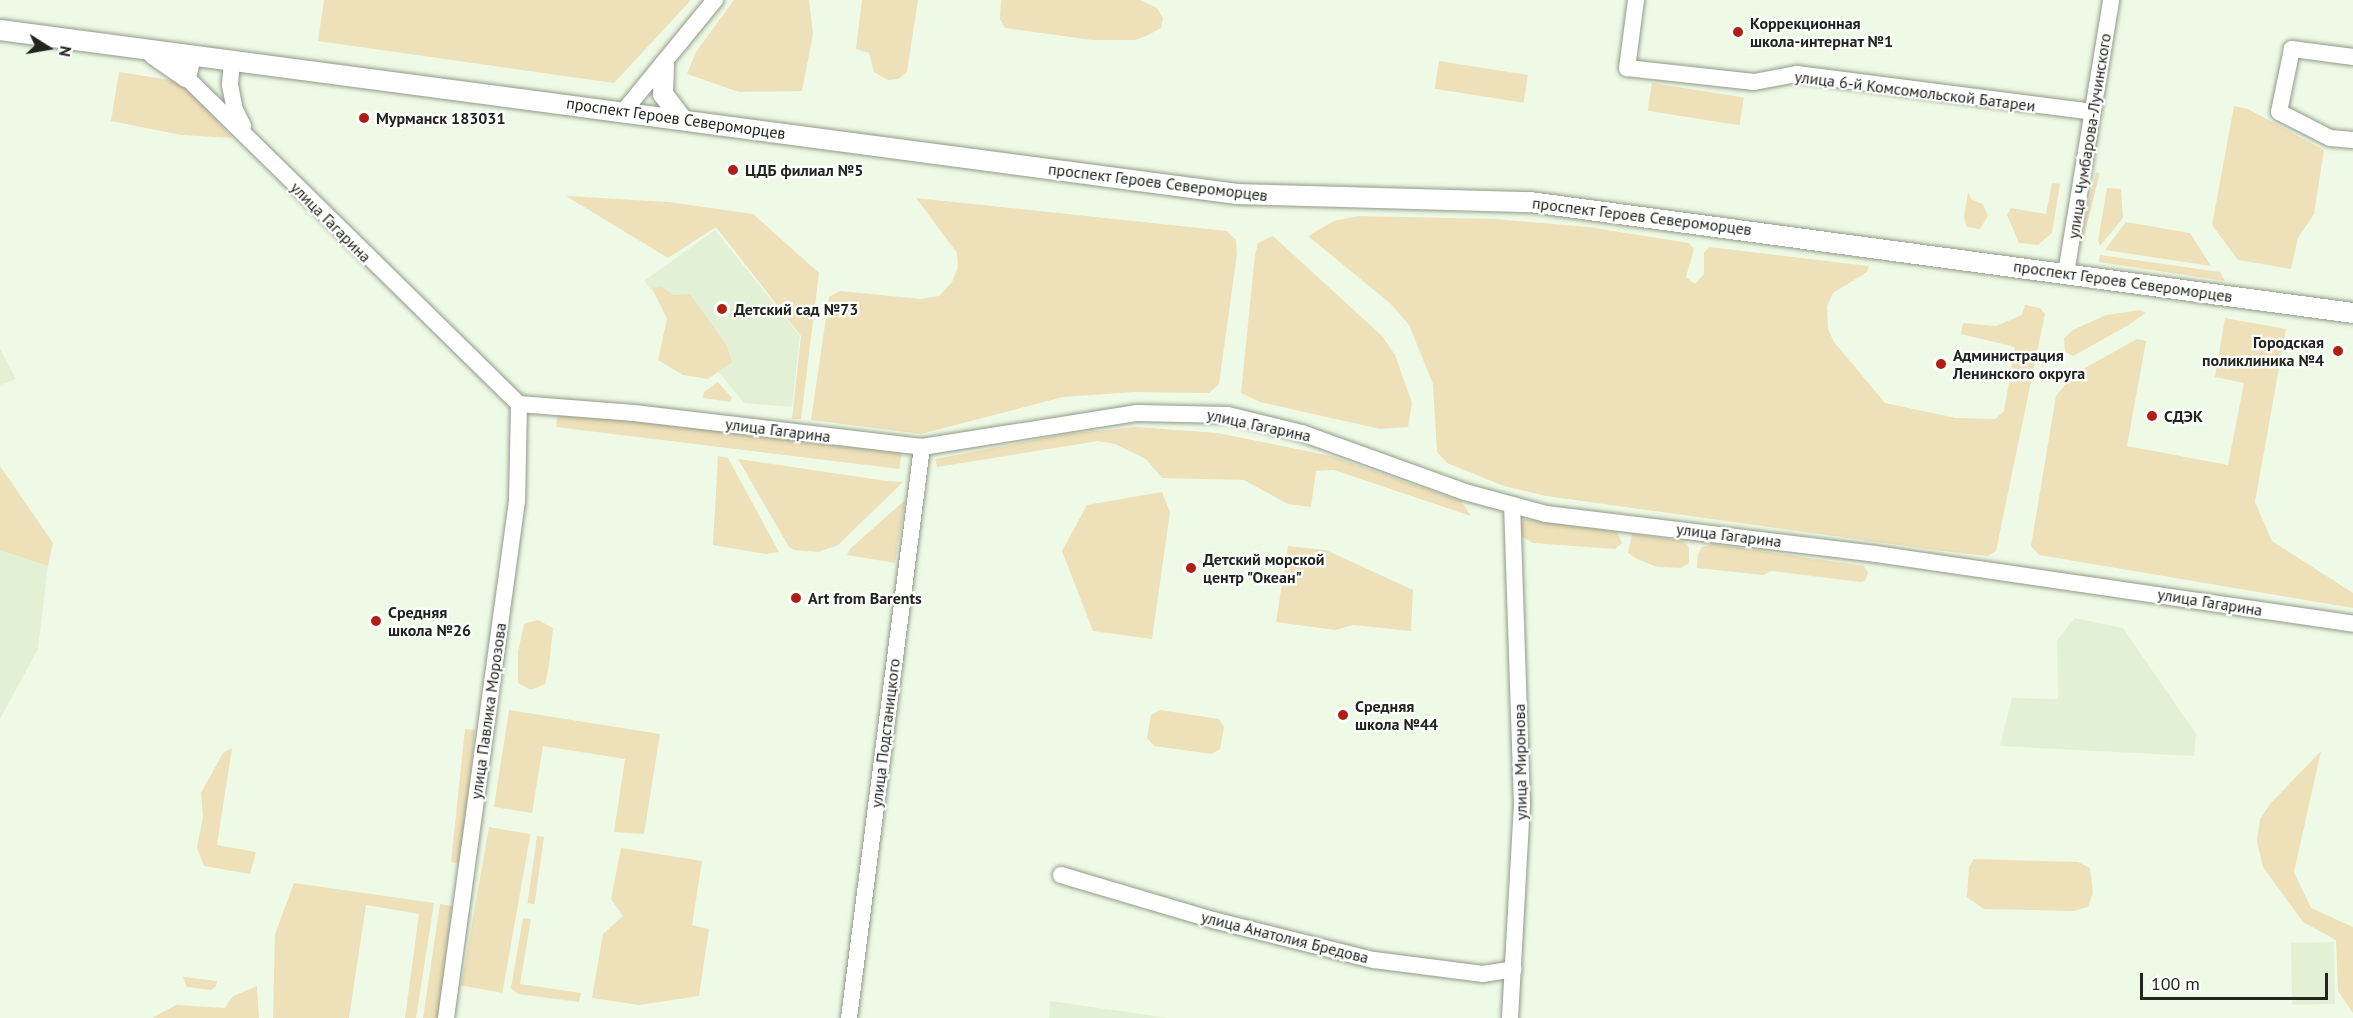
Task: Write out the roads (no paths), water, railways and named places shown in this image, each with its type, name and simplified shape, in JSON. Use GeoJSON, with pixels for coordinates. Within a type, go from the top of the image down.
{"type":"FeatureCollection","features":[{"type":"Feature","properties":{"kind":"main road","name":"проспект Героев Североморцев"},"geometry":{"type":"LineString","coordinates":[[0,30],[151,52],[681,118],[1236,194],[1530,202],[2066,273],[2353,314]]}},
{"type":"Feature","properties":{"kind":"main road"},"geometry":{"type":"LineString","coordinates":[[151,52],[186,77],[191,57]]}},
{"type":"Feature","properties":{"kind":"main road"},"geometry":{"type":"LineString","coordinates":[[664,65],[663,94],[681,118]]}},
{"type":"Feature","properties":{"kind":"street"},"geometry":{"type":"LineString","coordinates":[[624,111],[715,0]]}},
{"type":"Feature","properties":{"kind":"street","name":"улица 6-й Комсомольской Батареи"},"geometry":{"type":"LineString","coordinates":[[1636,0],[1627,68],[1754,82],[1797,74],[2092,112]]}},
{"type":"Feature","properties":{"kind":"street","name":"улица Чумбарова-Лучинского"},"geometry":{"type":"LineString","coordinates":[[2066,273],[2111,0]]}},
{"type":"Feature","properties":{"kind":"street"},"geometry":{"type":"LineString","coordinates":[[2353,57],[2292,49],[2279,112],[2330,138],[2353,140]]}},
{"type":"Feature","properties":{"kind":"street","name":"улица Гагарина"},"geometry":{"type":"LineString","coordinates":[[232,61],[230,85],[235,110],[254,146]]}},
{"type":"Feature","properties":{"kind":"street","name":"улица Гагарина"},"geometry":{"type":"LineString","coordinates":[[186,77],[519,404],[634,413],[922,447],[1137,413],[1228,415],[1302,433],[1512,506],[1584,521],[1876,554],[2353,624]]}},
{"type":"Feature","properties":{"kind":"street","name":"улица Павлика Морозова"},"geometry":{"type":"LineString","coordinates":[[446,1018],[517,501],[519,404]]}},
{"type":"Feature","properties":{"kind":"street","name":"улица Подстаницкого"},"geometry":{"type":"LineString","coordinates":[[849,1018],[922,447]]}},
{"type":"Feature","properties":{"kind":"street","name":"улица Миронова"},"geometry":{"type":"LineString","coordinates":[[1510,1018],[1522,780],[1512,506]]}},
{"type":"Feature","properties":{"kind":"street","name":"улица Анатолия Бредова"},"geometry":{"type":"LineString","coordinates":[[1061,875],[1213,920],[1374,960],[1483,974],[1514,969]]}},
{"type":"Feature","properties":{"kind":"place","name":"Коррекционная школа-интернат №1"},"geometry":{"type":"Point","coordinates":[1738,32]}},
{"type":"Feature","properties":{"kind":"place","name":"Мурманск 183031"},"geometry":{"type":"Point","coordinates":[364,118]}},
{"type":"Feature","properties":{"kind":"place","name":"ЦДБ филиал №5"},"geometry":{"type":"Point","coordinates":[733,170]}},
{"type":"Feature","properties":{"kind":"place","name":"Детский сад №73"},"geometry":{"type":"Point","coordinates":[722,309]}},
{"type":"Feature","properties":{"kind":"place","name":"Городская поликлиника №4"},"geometry":{"type":"Point","coordinates":[2338,351]}},
{"type":"Feature","properties":{"kind":"place","name":"Администрация Ленинского округа"},"geometry":{"type":"Point","coordinates":[1941,364]}},
{"type":"Feature","properties":{"kind":"place","name":"СДЭК"},"geometry":{"type":"Point","coordinates":[2152,416]}},
{"type":"Feature","properties":{"kind":"place","name":"Детский морской центр \"Океан\""},"geometry":{"type":"Point","coordinates":[1191,568]}},
{"type":"Feature","properties":{"kind":"place","name":"Art from Barents"},"geometry":{"type":"Point","coordinates":[796,598]}},
{"type":"Feature","properties":{"kind":"place","name":"Средняя школа №26"},"geometry":{"type":"Point","coordinates":[376,621]}},
{"type":"Feature","properties":{"kind":"place","name":"Средняя школа №44"},"geometry":{"type":"Point","coordinates":[1343,715]}}]}
